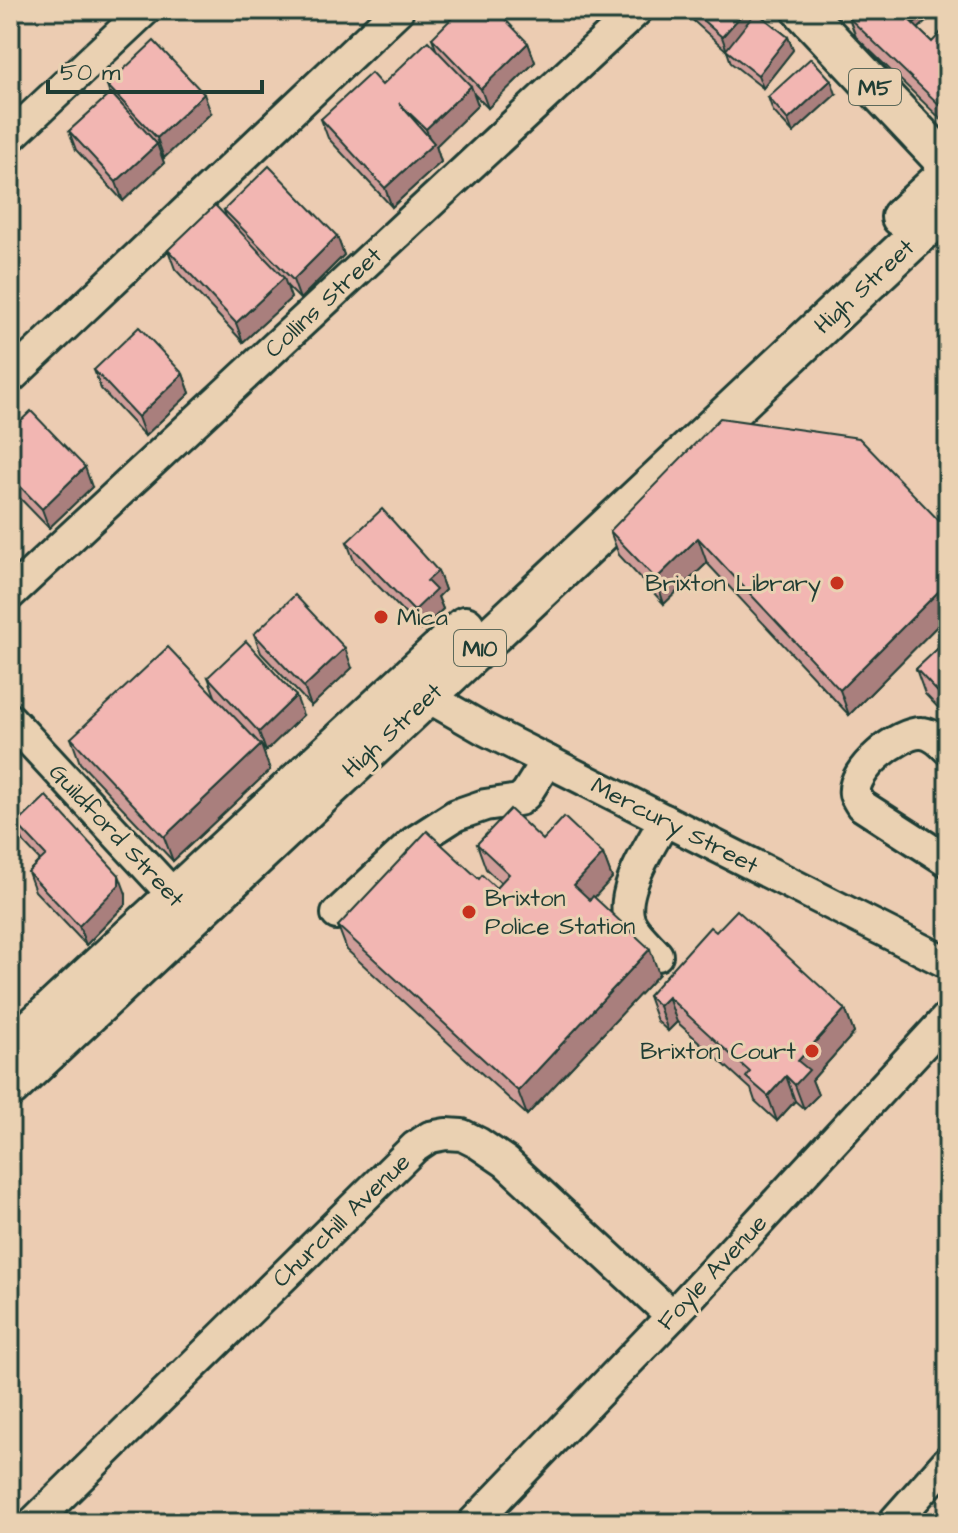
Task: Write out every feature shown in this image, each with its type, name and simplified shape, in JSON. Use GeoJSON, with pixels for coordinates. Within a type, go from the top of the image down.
{"type":"FeatureCollection","features":[{"type":"Feature","properties":{"kind":"main road","name":"M5"},"geometry":{"type":"LineString","coordinates":[[802,10],[948,165]]}},
{"type":"Feature","properties":{"kind":"main road","name":"High Street"},"geometry":{"type":"LineString","coordinates":[[415,691],[948,173]]}},
{"type":"Feature","properties":{"kind":"main road","name":"High Street"},"geometry":{"type":"LineString","coordinates":[[10,1049],[183,905],[948,207]]}},
{"type":"Feature","properties":{"kind":"main road","name":"High Street"},"geometry":{"type":"LineString","coordinates":[[10,1088],[183,905]]}},
{"type":"Feature","properties":{"kind":"street"},"geometry":{"type":"LineString","coordinates":[[10,137],[145,10]]}},
{"type":"Feature","properties":{"kind":"street"},"geometry":{"type":"LineString","coordinates":[[10,378],[398,10]]}},
{"type":"Feature","properties":{"kind":"street","name":"Collins Street"},"geometry":{"type":"LineString","coordinates":[[10,594],[637,10]]}},
{"type":"Feature","properties":{"kind":"street","name":"Mercury Street"},"geometry":{"type":"LineString","coordinates":[[415,691],[948,963]]}},
{"type":"Feature","properties":{"kind":"street","name":"Guildford Street"},"geometry":{"type":"LineString","coordinates":[[10,719],[183,905]]}},
{"type":"Feature","properties":{"kind":"street"},"geometry":{"type":"LineString","coordinates":[[948,749],[941,741],[923,732],[907,735],[892,743],[863,771],[856,784],[855,796],[861,805],[948,861]]}},
{"type":"Feature","properties":{"kind":"street"},"geometry":{"type":"LineString","coordinates":[[337,914],[414,842],[456,815],[485,805],[519,800],[547,761]]}},
{"type":"Feature","properties":{"kind":"street"},"geometry":{"type":"LineString","coordinates":[[657,955],[629,923],[626,903],[629,889],[665,820]]}},
{"type":"Feature","properties":{"kind":"street","name":"Foyle Avenue"},"geometry":{"type":"LineString","coordinates":[[473,1523],[672,1316],[948,1017]]}},
{"type":"Feature","properties":{"kind":"street","name":"Churchill Avenue"},"geometry":{"type":"LineString","coordinates":[[33,1523],[415,1147],[430,1137],[462,1135],[506,1162],[672,1316]]}},
{"type":"Feature","properties":{"kind":"street"},"geometry":{"type":"LineString","coordinates":[[893,1523],[948,1461]]}},
{"type":"Feature","properties":{"kind":"building"},"geometry":{"type":"Polygon","coordinates":[[[460,10],[496,10],[528,43],[481,89],[432,38],[460,10]]]}},
{"type":"Feature","properties":{"kind":"building"},"geometry":{"type":"Polygon","coordinates":[[[691,10],[746,10],[722,37],[691,10]]]}},
{"type":"Feature","properties":{"kind":"building"},"geometry":{"type":"Polygon","coordinates":[[[856,10],[899,10],[932,42],[943,30],[948,34],[948,113],[849,18],[856,10]]]}},
{"type":"Feature","properties":{"kind":"building"},"geometry":{"type":"Polygon","coordinates":[[[908,10],[928,10],[914,23],[905,13],[908,10]]]}},
{"type":"Feature","properties":{"kind":"building"},"geometry":{"type":"Polygon","coordinates":[[[756,12],[788,37],[758,75],[726,50],[756,12]]]}},
{"type":"Feature","properties":{"kind":"building"},"geometry":{"type":"Polygon","coordinates":[[[154,41],[204,94],[157,138],[107,85],[154,41]]]}},
{"type":"Feature","properties":{"kind":"building"},"geometry":{"type":"Polygon","coordinates":[[[428,41],[471,86],[426,129],[399,103],[434,143],[385,188],[321,119],[371,73],[382,85],[428,41]]]}},
{"type":"Feature","properties":{"kind":"building"},"geometry":{"type":"Polygon","coordinates":[[[811,58],[831,80],[788,120],[768,97],[811,58]]]}},
{"type":"Feature","properties":{"kind":"building"},"geometry":{"type":"Polygon","coordinates":[[[111,93],[157,144],[116,182],[69,131],[111,93]]]}},
{"type":"Feature","properties":{"kind":"building"},"geometry":{"type":"Polygon","coordinates":[[[269,166],[337,236],[293,280],[224,210],[269,166]]]}},
{"type":"Feature","properties":{"kind":"building"},"geometry":{"type":"Polygon","coordinates":[[[215,205],[284,278],[236,323],[168,250],[215,205]]]}},
{"type":"Feature","properties":{"kind":"building"},"geometry":{"type":"Polygon","coordinates":[[[139,327],[183,374],[138,417],[94,370],[139,327]]]}},
{"type":"Feature","properties":{"kind":"building"},"geometry":{"type":"Polygon","coordinates":[[[31,411],[85,467],[42,509],[10,476],[10,431],[31,411]]]}},
{"type":"Feature","properties":{"kind":"building","name":"Brixton Library"},"geometry":{"type":"Polygon","coordinates":[[[720,418],[859,438],[948,530],[948,582],[840,690],[698,538],[656,579],[610,531],[720,418]]]}},
{"type":"Feature","properties":{"kind":"building"},"geometry":{"type":"Polygon","coordinates":[[[382,509],[438,571],[427,581],[436,590],[414,611],[347,542],[382,509]]]}},
{"type":"Feature","properties":{"kind":"building"},"geometry":{"type":"Polygon","coordinates":[[[295,595],[345,648],[304,687],[254,634],[295,595]]]}},
{"type":"Feature","properties":{"kind":"building"},"geometry":{"type":"Polygon","coordinates":[[[948,639],[948,703],[916,669],[948,639]]]}},
{"type":"Feature","properties":{"kind":"building"},"geometry":{"type":"Polygon","coordinates":[[[246,641],[296,696],[259,732],[208,677],[246,641]]]}},
{"type":"Feature","properties":{"kind":"building"},"geometry":{"type":"Polygon","coordinates":[[[168,647],[261,745],[164,837],[71,738],[168,647]]]}},
{"type":"Feature","properties":{"kind":"building"},"geometry":{"type":"Polygon","coordinates":[[[46,796],[119,875],[119,885],[79,926],[28,872],[46,855],[17,824],[46,796]]]}},
{"type":"Feature","properties":{"kind":"building"},"geometry":{"type":"Polygon","coordinates":[[[510,809],[543,840],[564,817],[603,854],[574,885],[590,900],[593,896],[650,949],[518,1091],[338,926],[427,831],[479,879],[482,875],[496,888],[509,874],[477,844],[510,809]]]}},
{"type":"Feature","properties":{"kind":"building"},"geometry":{"type":"Polygon","coordinates":[[[737,910],[845,1009],[798,1061],[809,1070],[795,1085],[786,1076],[768,1096],[746,1077],[750,1072],[668,997],[659,1006],[648,996],[710,927],[716,932],[737,910]]]}},
{"type":"Feature","properties":{"kind":"place","name":"Brixton Library"},"geometry":{"type":"Point","coordinates":[837,583]}},
{"type":"Feature","properties":{"kind":"place","name":"Mica"},"geometry":{"type":"Point","coordinates":[381,617]}},
{"type":"Feature","properties":{"kind":"place","name":"Brixton Police Station"},"geometry":{"type":"Point","coordinates":[469,912]}},
{"type":"Feature","properties":{"kind":"place","name":"Brixton Court"},"geometry":{"type":"Point","coordinates":[812,1051]}}]}
